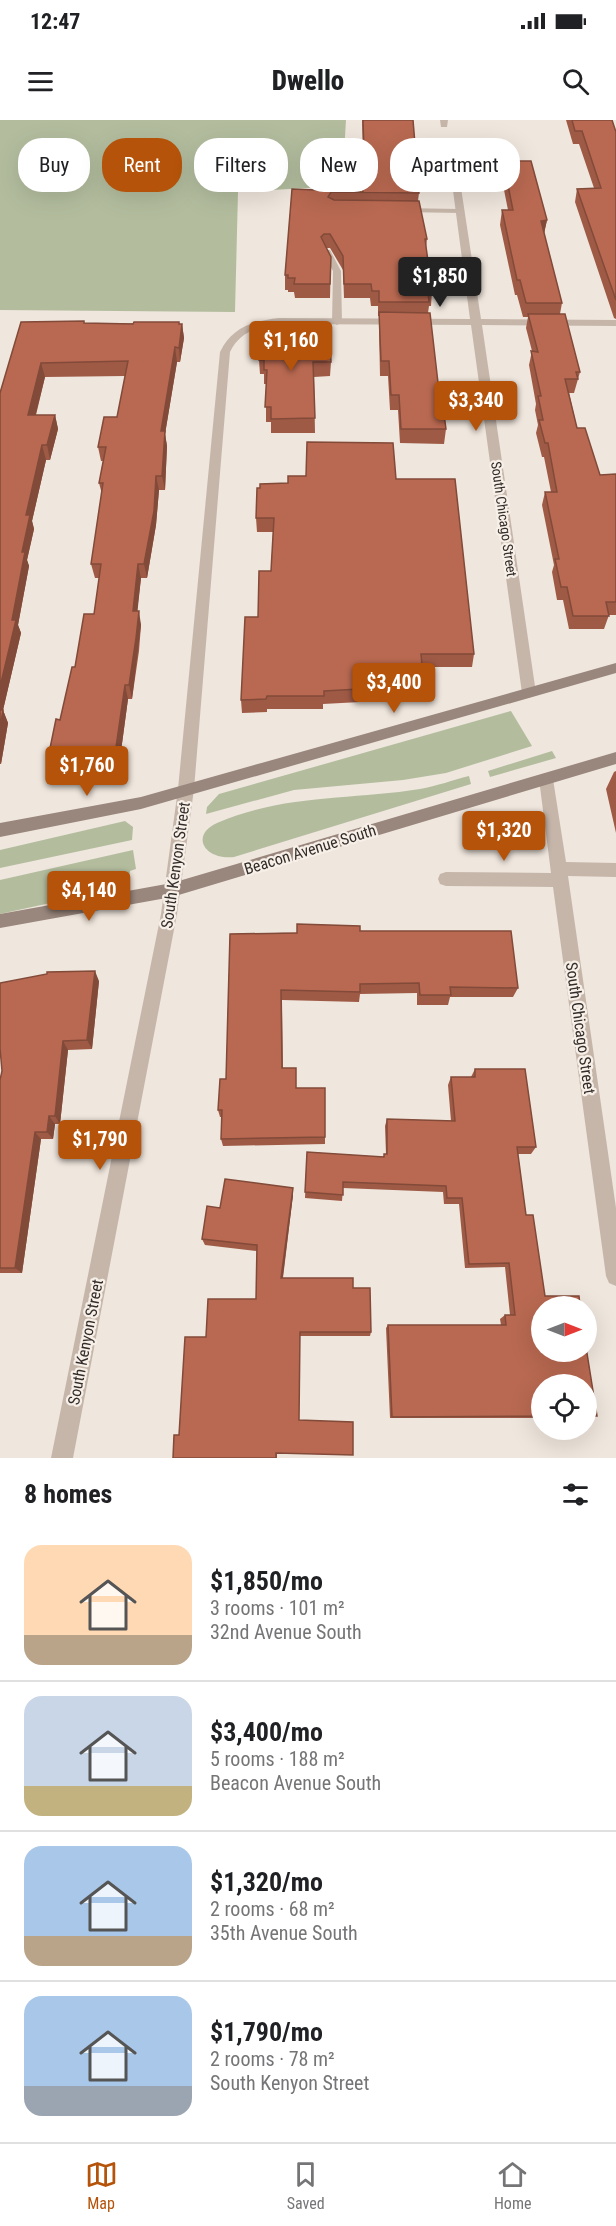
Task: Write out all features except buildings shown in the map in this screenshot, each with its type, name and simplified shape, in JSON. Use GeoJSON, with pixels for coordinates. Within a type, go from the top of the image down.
{"type":"FeatureCollection","features":[{"type":"Feature","properties":{"kind":"main road"},"geometry":{"type":"LineString","coordinates":[[0,830],[141,803],[616,668]]}},
{"type":"Feature","properties":{"kind":"main road","name":"Beacon Avenue South"},"geometry":{"type":"LineString","coordinates":[[0,921],[172,890],[616,758]]}},
{"type":"Feature","properties":{"kind":"street","name":"South Chicago Street"},"geometry":{"type":"LineString","coordinates":[[457,192],[529,693]]}},
{"type":"Feature","properties":{"kind":"street","name":"South Kenyon Street"},"geometry":{"type":"LineString","coordinates":[[62,1458],[172,890],[186,789],[225,352],[236,334],[265,323],[337,321],[616,323]]}},
{"type":"Feature","properties":{"kind":"street","name":"South Chicago Street"},"geometry":{"type":"LineString","coordinates":[[546,779],[616,1276]]}},
{"type":"Feature","properties":{"kind":"street"},"geometry":{"type":"LineString","coordinates":[[446,879],[560,875],[616,870]]}},
{"type":"Feature","properties":{"kind":"lane"},"geometry":{"type":"LineString","coordinates":[[391,210],[460,211]]}},
{"type":"Feature","properties":{"kind":"lane"},"geometry":{"type":"LineString","coordinates":[[327,252],[337,271],[337,321]]}},
{"type":"Feature","properties":{"kind":"green space"},"geometry":{"type":"Polygon","coordinates":[[[0,120],[346,120],[345,138],[300,138],[300,188],[288,189],[288,138],[194,138],[194,192],[238,192],[235,312],[0,310],[0,120]]]}},
{"type":"Feature","properties":{"kind":"green space"},"geometry":{"type":"Polygon","coordinates":[[[511,711],[532,746],[446,773],[403,780],[294,790],[206,814],[207,807],[219,794],[511,711]]]}},
{"type":"Feature","properties":{"kind":"green space"},"geometry":{"type":"Polygon","coordinates":[[[552,751],[556,758],[490,777],[488,771],[552,751]]]}},
{"type":"Feature","properties":{"kind":"green space"},"geometry":{"type":"Polygon","coordinates":[[[469,776],[471,784],[234,857],[215,855],[204,846],[204,834],[217,823],[267,807],[292,802],[420,789],[469,776]]]}},
{"type":"Feature","properties":{"kind":"green space"},"geometry":{"type":"Polygon","coordinates":[[[125,821],[133,827],[132,840],[0,868],[0,850],[125,821]]]}},
{"type":"Feature","properties":{"kind":"green space"},"geometry":{"type":"Polygon","coordinates":[[[133,850],[136,869],[130,871],[128,886],[0,914],[0,880],[133,850]]]}}]}
